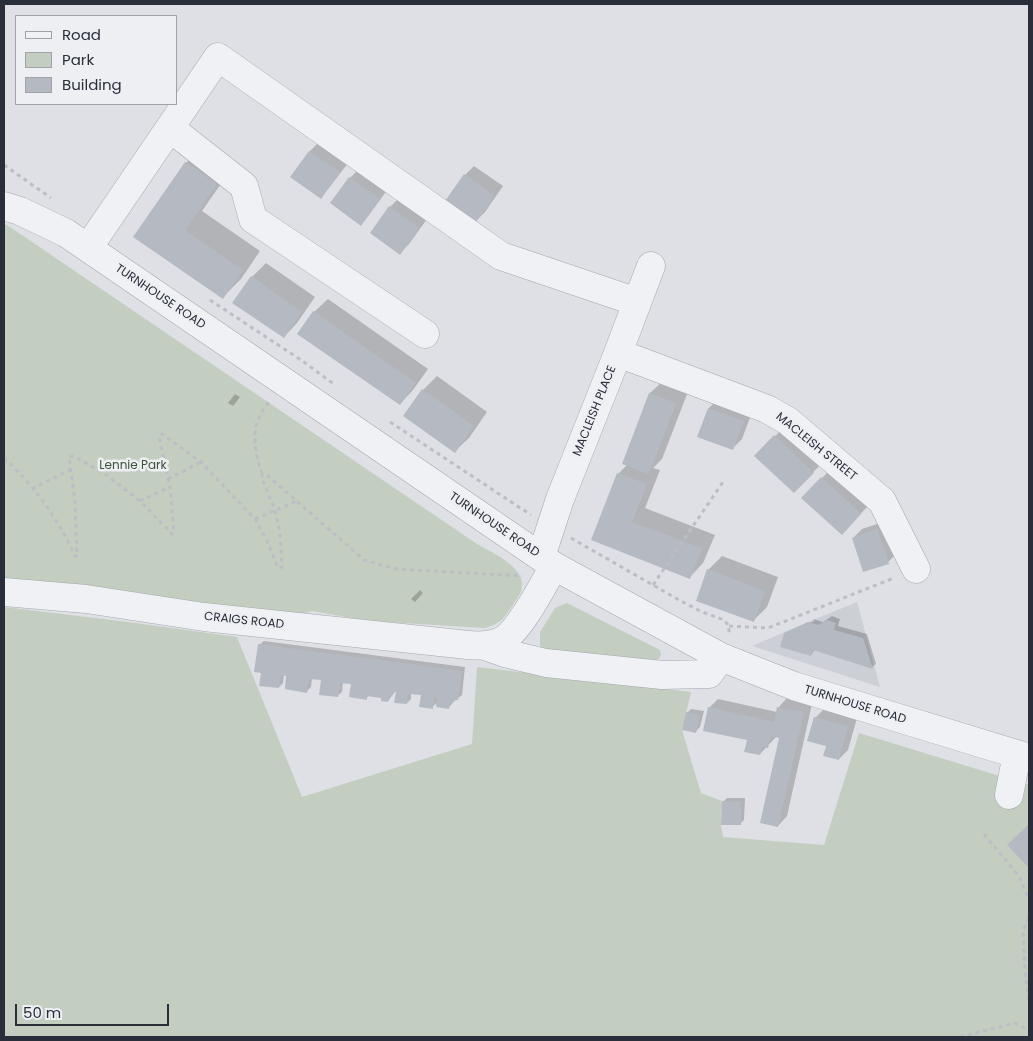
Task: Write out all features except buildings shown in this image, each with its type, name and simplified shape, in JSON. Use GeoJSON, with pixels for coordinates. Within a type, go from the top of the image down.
{"type":"FeatureCollection","features":[{"type":"Feature","properties":{"kind":"street"},"geometry":{"type":"LineString","coordinates":[[88,248],[218,57],[501,256],[637,302]]}},
{"type":"Feature","properties":{"kind":"street"},"geometry":{"type":"LineString","coordinates":[[170,128],[244,186],[253,218],[425,334]]}},
{"type":"Feature","properties":{"kind":"street","name":"TURNHOUSE ROAD"},"geometry":{"type":"LineString","coordinates":[[4,206],[20,211],[66,233],[548,567],[721,657],[794,686],[1023,756]]}},
{"type":"Feature","properties":{"kind":"street","name":"MACLEISH PLACE"},"geometry":{"type":"LineString","coordinates":[[548,567],[551,527],[560,499],[651,266]]}},
{"type":"Feature","properties":{"kind":"street","name":"MACLEISH STREET"},"geometry":{"type":"LineString","coordinates":[[618,354],[767,409],[788,421],[882,501],[916,569]]}},
{"type":"Feature","properties":{"kind":"street","name":"CRAIGS ROAD"},"geometry":{"type":"LineString","coordinates":[[4,592],[86,599],[213,618],[468,646],[485,646],[501,642],[511,635],[522,619],[548,567]]}},
{"type":"Feature","properties":{"kind":"street","name":"CRAIGS ROAD"},"geometry":{"type":"LineString","coordinates":[[485,646],[508,654],[546,663],[662,675],[708,674],[721,657]]}},
{"type":"Feature","properties":{"kind":"street"},"geometry":{"type":"LineString","coordinates":[[1009,795],[1023,756]]}},
{"type":"Feature","properties":{"kind":"path"},"geometry":{"type":"LineString","coordinates":[[4,165],[55,200]]}},
{"type":"Feature","properties":{"kind":"path"},"geometry":{"type":"LineString","coordinates":[[205,297],[340,389]]}},
{"type":"Feature","properties":{"kind":"path"},"geometry":{"type":"LineString","coordinates":[[4,458],[46,504],[65,534],[75,556],[77,556],[75,502],[69,457],[74,456],[105,474],[140,501],[172,534],[174,532],[170,487],[159,437],[162,434],[202,462],[255,519],[267,541],[278,568],[282,567],[280,534],[275,510],[262,479],[255,446],[256,425],[270,400]]}},
{"type":"Feature","properties":{"kind":"path"},"geometry":{"type":"LineString","coordinates":[[387,421],[551,527],[679,600],[700,611],[724,620],[729,626],[729,642],[721,657]]}},
{"type":"Feature","properties":{"kind":"path"},"geometry":{"type":"LineString","coordinates":[[168,479],[202,462]]}},
{"type":"Feature","properties":{"kind":"path"},"geometry":{"type":"LineString","coordinates":[[32,489],[71,469]]}},
{"type":"Feature","properties":{"kind":"path"},"geometry":{"type":"LineString","coordinates":[[262,474],[267,475],[364,560],[396,570],[548,567]]}},
{"type":"Feature","properties":{"kind":"path"},"geometry":{"type":"LineString","coordinates":[[653,585],[723,482]]}},
{"type":"Feature","properties":{"kind":"path"},"geometry":{"type":"LineString","coordinates":[[140,501],[170,487]]}},
{"type":"Feature","properties":{"kind":"path"},"geometry":{"type":"LineString","coordinates":[[255,519],[297,501]]}},
{"type":"Feature","properties":{"kind":"path"},"geometry":{"type":"LineString","coordinates":[[729,626],[768,628],[916,569]]}},
{"type":"Feature","properties":{"kind":"path"},"geometry":{"type":"LineString","coordinates":[[984,834],[1019,876],[1029,900]]}},
{"type":"Feature","properties":{"kind":"path"},"geometry":{"type":"LineString","coordinates":[[1029,918],[1023,930],[1025,972],[1029,1001]]}},
{"type":"Feature","properties":{"kind":"path"},"geometry":{"type":"LineString","coordinates":[[960,1037],[1015,1023],[1029,1030]]}},
{"type":"Feature","properties":{"kind":"shaded area"},"geometry":{"type":"Polygon","coordinates":[[[857,602],[880,687],[752,646],[808,622],[857,602]]]}},
{"type":"Feature","properties":{"kind":"green space","name":"Lennie Park"},"geometry":{"type":"Polygon","coordinates":[[[4,224],[477,544],[505,560],[517,572],[521,578],[522,585],[520,594],[505,616],[499,622],[485,628],[369,621],[312,611],[295,616],[4,581],[4,224]]]}},
{"type":"Feature","properties":{"kind":"green space"},"geometry":{"type":"Polygon","coordinates":[[[567,603],[660,650],[661,655],[655,665],[542,649],[540,645],[540,632],[555,608],[567,603]]]}},
{"type":"Feature","properties":{"kind":"green space"},"geometry":{"type":"Polygon","coordinates":[[[4,607],[237,637],[302,797],[472,744],[477,667],[691,692],[682,730],[701,793],[722,801],[721,825],[723,837],[824,845],[859,733],[1029,785],[1029,1037],[4,1037],[4,607]]]}}]}
